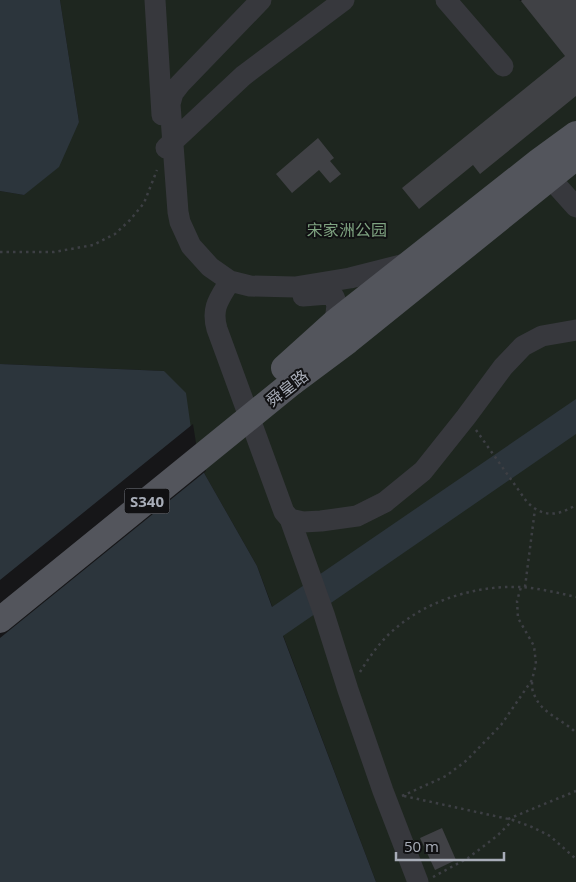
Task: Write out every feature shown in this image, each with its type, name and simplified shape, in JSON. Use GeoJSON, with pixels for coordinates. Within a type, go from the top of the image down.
{"type":"FeatureCollection","features":[{"type":"Feature","properties":{"kind":"main road","name":"舜皇路"},"geometry":{"type":"LineString","coordinates":[[0,620],[289,375],[335,322],[576,134]]}},
{"type":"Feature","properties":{"kind":"main road","name":"舜皇路"},"geometry":{"type":"LineString","coordinates":[[0,597],[289,375],[348,341],[576,157]]}},
{"type":"Feature","properties":{"kind":"street"},"geometry":{"type":"LineString","coordinates":[[155,0],[169,146],[178,212],[180,222],[191,246],[227,285],[244,295],[290,298],[328,294],[334,297],[337,305],[335,322]]}},
{"type":"Feature","properties":{"kind":"street"},"geometry":{"type":"LineString","coordinates":[[165,0],[170,104],[169,146]]}},
{"type":"Feature","properties":{"kind":"street"},"geometry":{"type":"LineString","coordinates":[[170,104],[173,93],[180,84],[261,0]]}},
{"type":"Feature","properties":{"kind":"street"},"geometry":{"type":"LineString","coordinates":[[169,146],[243,76],[344,0]]}},
{"type":"Feature","properties":{"kind":"street"},"geometry":{"type":"LineString","coordinates":[[446,0],[503,66]]}},
{"type":"Feature","properties":{"kind":"street"},"geometry":{"type":"LineString","coordinates":[[550,178],[576,207]]}},
{"type":"Feature","properties":{"kind":"street"},"geometry":{"type":"LineString","coordinates":[[227,285],[295,287],[350,278],[410,263]]}},
{"type":"Feature","properties":{"kind":"street"},"geometry":{"type":"LineString","coordinates":[[227,285],[215,307],[215,324],[284,512],[290,518],[383,791],[425,880]]}},
{"type":"Feature","properties":{"kind":"street"},"geometry":{"type":"LineString","coordinates":[[290,518],[303,522],[356,516],[385,502],[423,471],[466,417],[502,367],[523,346],[542,336],[576,330]]}},
{"type":"Feature","properties":{"kind":"path"},"geometry":{"type":"LineString","coordinates":[[0,252],[54,252],[93,245],[115,234],[144,203],[169,146]]}},
{"type":"Feature","properties":{"kind":"path"},"geometry":{"type":"LineString","coordinates":[[466,417],[527,502],[535,509],[546,514],[556,514],[567,511],[576,504]]}},
{"type":"Feature","properties":{"kind":"path"},"geometry":{"type":"LineString","coordinates":[[525,587],[535,509]]}},
{"type":"Feature","properties":{"kind":"path"},"geometry":{"type":"LineString","coordinates":[[348,690],[367,660],[396,628],[414,614],[434,604],[483,589],[509,586],[535,588],[576,597]]}},
{"type":"Feature","properties":{"kind":"path"},"geometry":{"type":"LineString","coordinates":[[521,587],[517,601],[518,618],[534,646],[536,664],[532,680],[533,694],[542,707],[554,717],[569,725],[576,733]]}},
{"type":"Feature","properties":{"kind":"path"},"geometry":{"type":"LineString","coordinates":[[532,680],[502,725],[467,760],[446,776],[402,796],[513,820],[532,826],[550,836],[576,858]]}},
{"type":"Feature","properties":{"kind":"path"},"geometry":{"type":"LineString","coordinates":[[507,819],[576,791]]}},
{"type":"Feature","properties":{"kind":"path"},"geometry":{"type":"LineString","coordinates":[[425,880],[468,858],[497,836],[513,820]]}},
{"type":"Feature","properties":{"kind":"green space","name":"宋家洲公园"},"geometry":{"type":"Polygon","coordinates":[[[60,0],[576,0],[576,882],[376,882],[257,566],[195,457],[164,371],[0,364],[0,191],[24,195],[79,122],[60,0]]]}},
{"type":"Feature","properties":{"kind":"shaded area"},"geometry":{"type":"Polygon","coordinates":[[[0,0],[60,0],[79,122],[59,167],[24,195],[0,191],[0,0]]]}},
{"type":"Feature","properties":{"kind":"shaded area"},"geometry":{"type":"Polygon","coordinates":[[[0,364],[164,371],[186,393],[195,457],[257,566],[272,607],[576,399],[576,434],[283,636],[376,882],[0,882],[0,364]]]}},
{"type":"Feature","properties":{"kind":"pier"},"geometry":{"type":"Polygon","coordinates":[[[193,424],[198,456],[206,471],[0,638],[0,580],[193,424]]]}},
{"type":"Feature","properties":{"kind":"building"},"geometry":{"type":"Polygon","coordinates":[[[522,0],[576,0],[576,96],[480,174],[473,165],[419,209],[402,188],[565,56],[522,0]]]}},
{"type":"Feature","properties":{"kind":"building"},"geometry":{"type":"Polygon","coordinates":[[[318,138],[334,158],[330,161],[341,174],[330,183],[319,170],[292,193],[276,174],[318,138]]]}},
{"type":"Feature","properties":{"kind":"building"},"geometry":{"type":"Polygon","coordinates":[[[442,828],[456,860],[435,870],[420,838],[442,828]]]}}]}
